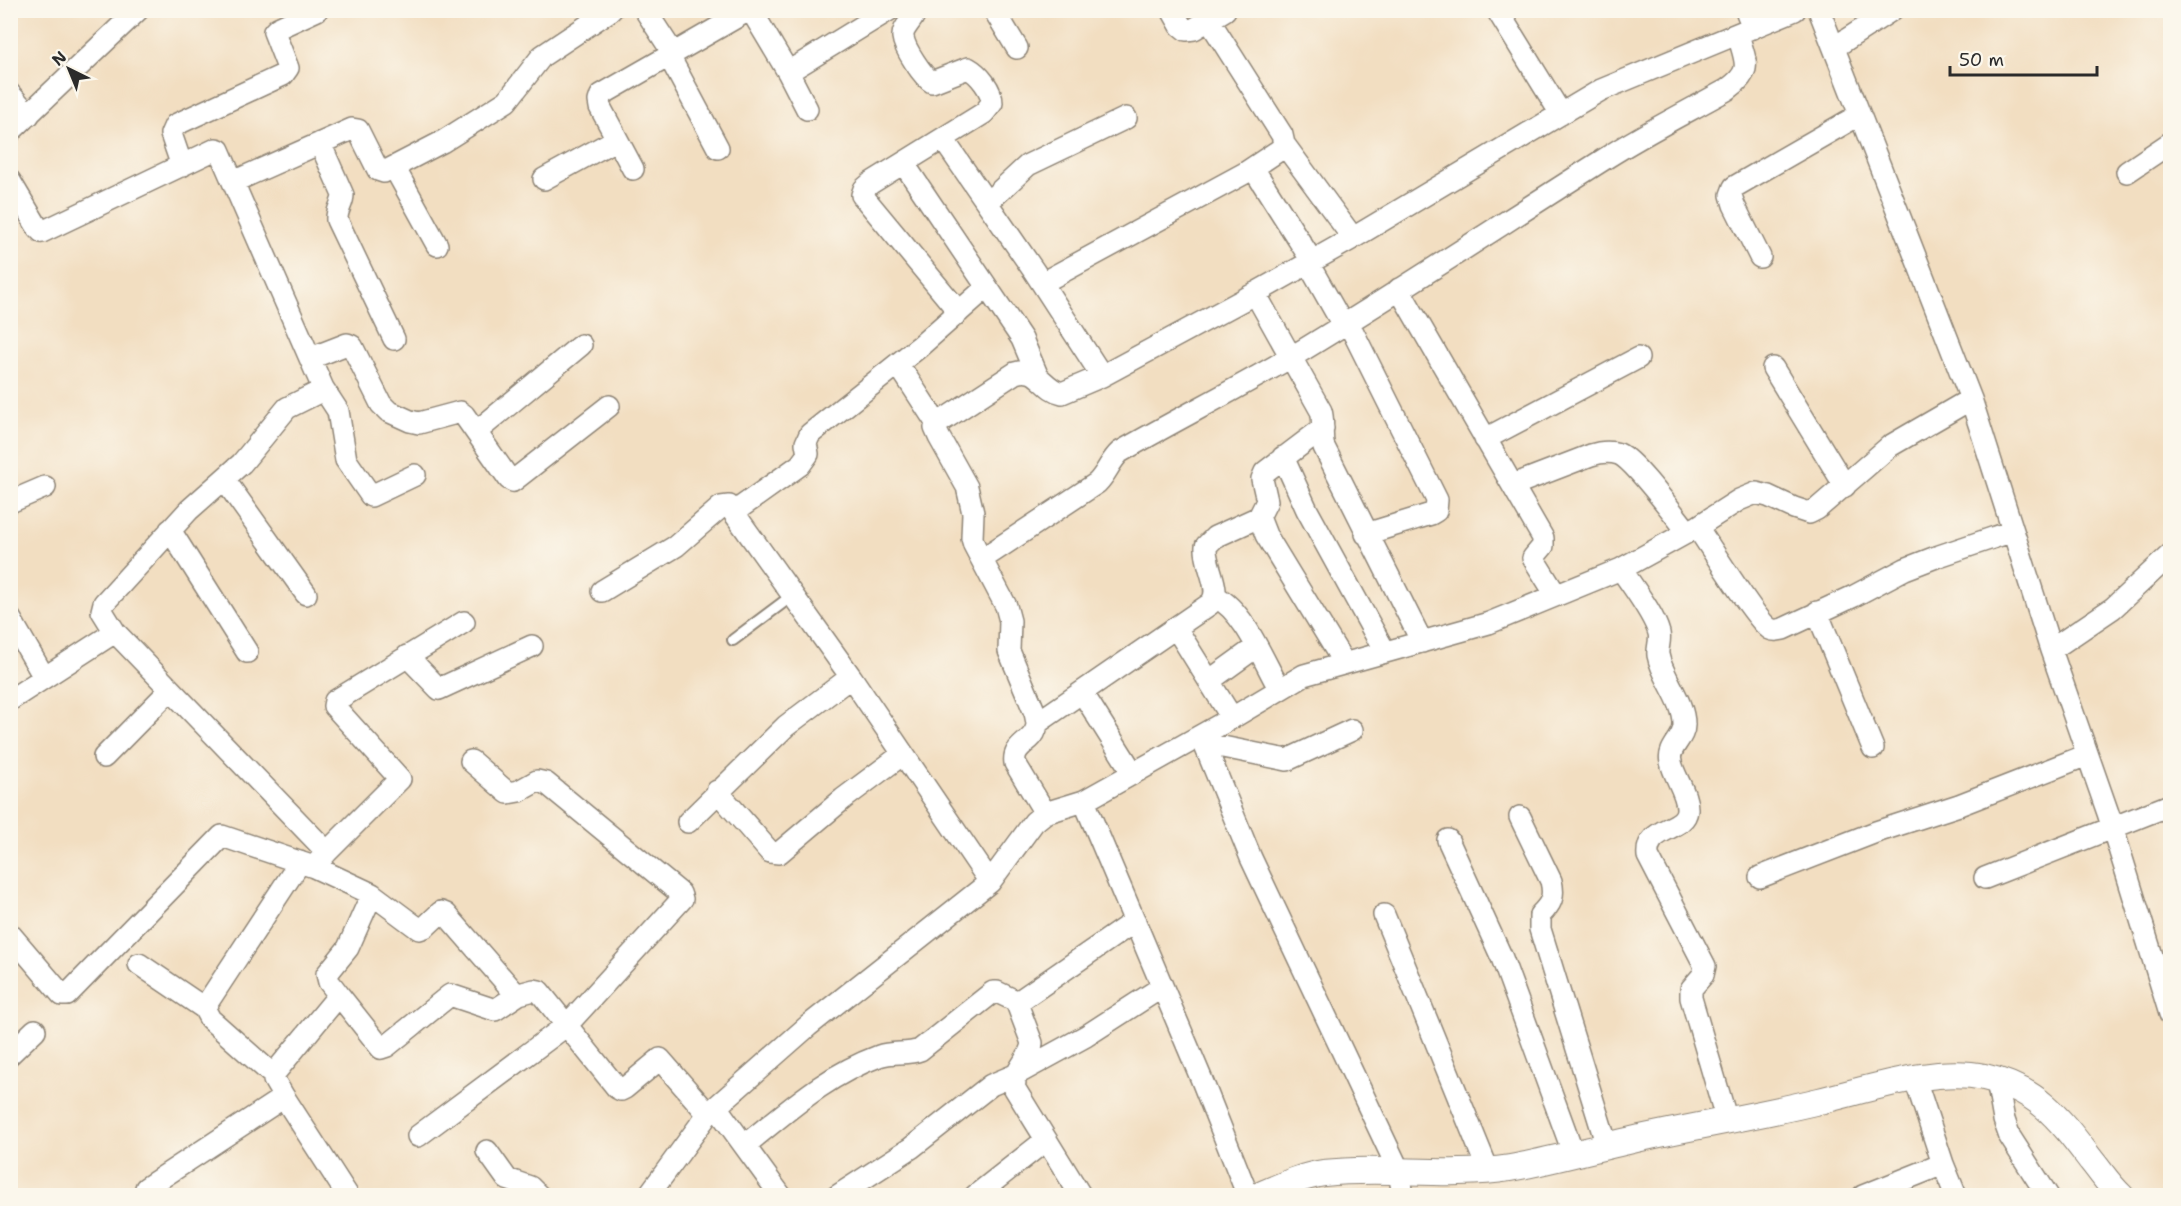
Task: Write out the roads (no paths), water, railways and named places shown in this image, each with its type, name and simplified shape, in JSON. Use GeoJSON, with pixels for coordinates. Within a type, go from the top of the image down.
{"type":"FeatureCollection","features":[{"type":"Feature","properties":{"kind":"street"},"geometry":{"type":"LineString","coordinates":[[10,132],[138,10]]}},
{"type":"Feature","properties":{"kind":"street"},"geometry":{"type":"LineString","coordinates":[[182,166],[171,134],[175,125],[283,75],[288,68],[274,32],[316,10]]}},
{"type":"Feature","properties":{"kind":"street"},"geometry":{"type":"LineString","coordinates":[[234,181],[356,129],[380,172],[394,166],[442,142],[507,101],[542,56],[611,10]]}},
{"type":"Feature","properties":{"kind":"street"},"geometry":{"type":"LineString","coordinates":[[645,10],[671,55],[718,148]]}},
{"type":"Feature","properties":{"kind":"street"},"geometry":{"type":"LineString","coordinates":[[633,169],[600,107],[601,95],[750,10],[788,72],[807,109]]}},
{"type":"Feature","properties":{"kind":"street"},"geometry":{"type":"LineString","coordinates":[[788,72],[889,10]]}},
{"type":"Feature","properties":{"kind":"street"},"geometry":{"type":"LineString","coordinates":[[913,10],[914,15],[904,30],[903,37],[907,49],[928,80],[938,81],[968,68],[977,75],[991,93],[992,99],[989,108],[984,113],[864,189],[862,195],[959,312]]}},
{"type":"Feature","properties":{"kind":"street"},"geometry":{"type":"LineString","coordinates":[[994,10],[1017,48]]}},
{"type":"Feature","properties":{"kind":"street"},"geometry":{"type":"LineString","coordinates":[[1172,10],[1181,26],[1186,30],[1217,15],[1282,135],[1284,144],[1353,238]]}},
{"type":"Feature","properties":{"kind":"street"},"geometry":{"type":"LineString","coordinates":[[1497,10],[1561,114]]}},
{"type":"Feature","properties":{"kind":"street"},"geometry":{"type":"LineString","coordinates":[[937,424],[1015,373],[1031,372],[1049,388],[1062,393],[1102,376],[1255,294],[1353,238],[1601,90],[1746,24],[1795,10]]}},
{"type":"Feature","properties":{"kind":"street"},"geometry":{"type":"LineString","coordinates":[[1819,10],[1858,115],[1971,399],[2051,650],[2170,1007]]}},
{"type":"Feature","properties":{"kind":"street"},"geometry":{"type":"LineString","coordinates":[[1834,47],[1892,10]]}},
{"type":"Feature","properties":{"kind":"street"},"geometry":{"type":"LineString","coordinates":[[982,559],[1097,483],[1104,476],[1112,459],[1120,452],[1220,399],[1291,357],[1507,223],[1607,157],[1742,79],[1746,65],[1746,24]]}},
{"type":"Feature","properties":{"kind":"street"},"geometry":{"type":"LineString","coordinates":[[10,93],[29,115]]}},
{"type":"Feature","properties":{"kind":"street"},"geometry":{"type":"LineString","coordinates":[[1760,257],[1734,205],[1731,195],[1734,188],[1858,115]]}},
{"type":"Feature","properties":{"kind":"street"},"geometry":{"type":"LineString","coordinates":[[987,203],[1028,165],[1126,118]]}},
{"type":"Feature","properties":{"kind":"street"},"geometry":{"type":"LineString","coordinates":[[943,139],[1042,283],[1102,376]]}},
{"type":"Feature","properties":{"kind":"street"},"geometry":{"type":"LineString","coordinates":[[544,179],[617,140]]}},
{"type":"Feature","properties":{"kind":"street"},"geometry":{"type":"LineString","coordinates":[[320,143],[343,195],[343,202],[336,214],[337,220],[394,339]]}},
{"type":"Feature","properties":{"kind":"street"},"geometry":{"type":"LineString","coordinates":[[2127,172],[2170,143]]}},
{"type":"Feature","properties":{"kind":"street"},"geometry":{"type":"LineString","coordinates":[[1042,283],[1253,168],[1276,153],[1284,144]]}},
{"type":"Feature","properties":{"kind":"street"},"geometry":{"type":"LineString","coordinates":[[10,181],[42,232],[216,149],[219,150],[323,388],[339,411],[346,460],[371,496],[415,475]]}},
{"type":"Feature","properties":{"kind":"street"},"geometry":{"type":"LineString","coordinates":[[904,164],[1022,339],[1038,376]]}},
{"type":"Feature","properties":{"kind":"street"},"geometry":{"type":"LineString","coordinates":[[394,166],[437,245]]}},
{"type":"Feature","properties":{"kind":"street"},"geometry":{"type":"LineString","coordinates":[[1253,168],[1346,323],[1437,500],[1436,511],[1431,514],[1366,534]]}},
{"type":"Feature","properties":{"kind":"street"},"geometry":{"type":"LineString","coordinates":[[734,512],[800,465],[808,454],[806,443],[810,434],[898,364],[987,287]]}},
{"type":"Feature","properties":{"kind":"street"},"geometry":{"type":"LineString","coordinates":[[1399,289],[1543,538],[1543,546],[1533,558],[1556,595]]}},
{"type":"Feature","properties":{"kind":"street"},"geometry":{"type":"LineString","coordinates":[[1255,294],[1321,411],[1323,447],[1422,642]]}},
{"type":"Feature","properties":{"kind":"street"},"geometry":{"type":"LineString","coordinates":[[310,358],[347,344],[352,346],[384,408],[410,422],[419,423],[460,412],[509,479],[513,481],[609,406]]}},
{"type":"Feature","properties":{"kind":"street"},"geometry":{"type":"LineString","coordinates":[[476,432],[581,345]]}},
{"type":"Feature","properties":{"kind":"street"},"geometry":{"type":"LineString","coordinates":[[1485,439],[1638,358]]}},
{"type":"Feature","properties":{"kind":"street"},"geometry":{"type":"LineString","coordinates":[[898,364],[937,424],[939,437],[967,487],[973,513],[972,538],[1006,606],[1010,621],[1009,651],[1035,713],[1036,723],[1033,735],[1016,750],[1015,763],[1045,813]]}},
{"type":"Feature","properties":{"kind":"street"},"geometry":{"type":"LineString","coordinates":[[1773,368],[1845,486]]}},
{"type":"Feature","properties":{"kind":"street"},"geometry":{"type":"LineString","coordinates":[[314,861],[170,690],[115,633],[101,606],[195,503],[242,463],[288,408],[323,388]]}},
{"type":"Feature","properties":{"kind":"street"},"geometry":{"type":"LineString","coordinates":[[648,1196],[713,1111],[808,1026],[990,882],[1034,822],[1045,813],[1084,801],[1133,773],[1202,739],[1279,688],[1304,675],[1489,622],[1621,569],[1693,529],[1739,500],[1756,493],[1809,513],[1845,486],[1890,446],[1971,399]]}},
{"type":"Feature","properties":{"kind":"street"},"geometry":{"type":"LineString","coordinates":[[1036,723],[1210,604],[1216,597],[1216,591],[1209,570],[1206,546],[1215,537],[1259,518],[1267,501],[1262,478],[1265,472],[1323,428]]}},
{"type":"Feature","properties":{"kind":"street"},"geometry":{"type":"LineString","coordinates":[[1513,485],[1600,452],[1617,454],[1635,468],[1693,529],[1768,628],[1775,631],[1854,596],[1905,569],[2013,531]]}},
{"type":"Feature","properties":{"kind":"street"},"geometry":{"type":"LineString","coordinates":[[1283,457],[1307,510],[1385,652]]}},
{"type":"Feature","properties":{"kind":"street"},"geometry":{"type":"LineString","coordinates":[[224,479],[306,594]]}},
{"type":"Feature","properties":{"kind":"street"},"geometry":{"type":"LineString","coordinates":[[10,502],[45,487]]}},
{"type":"Feature","properties":{"kind":"street"},"geometry":{"type":"LineString","coordinates":[[602,591],[670,550],[721,507],[729,506],[851,677],[990,882]]}},
{"type":"Feature","properties":{"kind":"street"},"geometry":{"type":"LineString","coordinates":[[1259,518],[1266,535],[1344,663]]}},
{"type":"Feature","properties":{"kind":"street"},"geometry":{"type":"LineString","coordinates":[[170,530],[247,652]]}},
{"type":"Feature","properties":{"kind":"street"},"geometry":{"type":"LineString","coordinates":[[2051,650],[2113,608],[2170,555]]}},
{"type":"Feature","properties":{"kind":"street"},"geometry":{"type":"LineString","coordinates":[[1621,569],[1655,623],[1659,634],[1659,656],[1680,708],[1684,725],[1682,737],[1670,753],[1687,811],[1683,818],[1650,841],[1647,846],[1648,856],[1705,966],[1703,975],[1691,989],[1691,998],[1726,1121]]}},
{"type":"Feature","properties":{"kind":"street"},"geometry":{"type":"LineString","coordinates":[[1216,597],[1237,613],[1279,688]]}},
{"type":"Feature","properties":{"kind":"street"},"geometry":{"type":"LineString","coordinates":[[1817,612],[1873,748]]}},
{"type":"Feature","properties":{"kind":"street"},"geometry":{"type":"LineString","coordinates":[[10,618],[44,677]]}},
{"type":"Feature","properties":{"kind":"street"},"geometry":{"type":"LineString","coordinates":[[204,1008],[314,861],[400,779],[334,703],[338,698],[464,622]]}},
{"type":"Feature","properties":{"kind":"street"},"geometry":{"type":"LineString","coordinates":[[1176,628],[1232,718]]}},
{"type":"Feature","properties":{"kind":"street"},"geometry":{"type":"LineString","coordinates":[[10,700],[115,633]]}},
{"type":"Feature","properties":{"kind":"street"},"geometry":{"type":"LineString","coordinates":[[407,656],[439,689],[532,646]]}},
{"type":"Feature","properties":{"kind":"street"},"geometry":{"type":"LineString","coordinates":[[1209,681],[1256,647]]}},
{"type":"Feature","properties":{"kind":"street"},"geometry":{"type":"LineString","coordinates":[[687,822],[786,726],[851,677]]}},
{"type":"Feature","properties":{"kind":"street"},"geometry":{"type":"LineString","coordinates":[[105,757],[170,690]]}},
{"type":"Feature","properties":{"kind":"street"},"geometry":{"type":"LineString","coordinates":[[1082,692],[1133,773]]}},
{"type":"Feature","properties":{"kind":"street"},"geometry":{"type":"LineString","coordinates":[[1202,739],[1287,760],[1352,730]]}},
{"type":"Feature","properties":{"kind":"street"},"geometry":{"type":"LineString","coordinates":[[1202,739],[1251,858],[1401,1183]]}},
{"type":"Feature","properties":{"kind":"street"},"geometry":{"type":"LineString","coordinates":[[717,791],[770,852],[779,853],[843,799],[903,754]]}},
{"type":"Feature","properties":{"kind":"street"},"geometry":{"type":"LineString","coordinates":[[1760,877],[1835,847],[1959,805],[2087,755]]}},
{"type":"Feature","properties":{"kind":"street"},"geometry":{"type":"LineString","coordinates":[[418,1136],[567,1025],[680,902],[682,896],[546,783],[537,781],[519,791],[508,793],[471,760]]}},
{"type":"Feature","properties":{"kind":"street"},"geometry":{"type":"LineString","coordinates":[[1084,801],[1248,1196]]}},
{"type":"Feature","properties":{"kind":"street"},"geometry":{"type":"LineString","coordinates":[[1985,878],[2170,805]]}},
{"type":"Feature","properties":{"kind":"street"},"geometry":{"type":"LineString","coordinates":[[1520,817],[1551,881],[1554,892],[1551,903],[1540,915],[1540,929],[1607,1146]]}},
{"type":"Feature","properties":{"kind":"street"},"geometry":{"type":"LineString","coordinates":[[10,934],[62,995],[68,995],[222,836],[314,861],[372,894],[419,929],[444,912],[514,992],[519,994]]}},
{"type":"Feature","properties":{"kind":"street"},"geometry":{"type":"LineString","coordinates":[[1448,840],[1502,958],[1574,1155]]}},
{"type":"Feature","properties":{"kind":"street"},"geometry":{"type":"LineString","coordinates":[[372,894],[348,948],[327,974],[329,982],[381,1048],[387,1046],[450,995],[495,1010],[519,994],[540,990],[617,1088],[621,1090],[625,1088],[660,1059],[745,1145],[781,1196]]}},
{"type":"Feature","properties":{"kind":"street"},"geometry":{"type":"LineString","coordinates":[[1384,915],[1488,1170]]}},
{"type":"Feature","properties":{"kind":"street"},"geometry":{"type":"LineString","coordinates":[[1016,1001],[1135,921]]}},
{"type":"Feature","properties":{"kind":"street"},"geometry":{"type":"LineString","coordinates":[[139,964],[204,1008],[210,1019],[273,1075],[284,1097],[348,1196]]}},
{"type":"Feature","properties":{"kind":"street"},"geometry":{"type":"LineString","coordinates":[[837,1196],[911,1148],[991,1085],[1015,1075],[1086,1036],[1162,987]]}},
{"type":"Feature","properties":{"kind":"street"},"geometry":{"type":"LineString","coordinates":[[745,1145],[821,1084],[882,1055],[920,1050],[988,994],[997,992],[1016,1001],[1031,1036],[1031,1050],[1015,1075],[1015,1089],[1081,1196]]}},
{"type":"Feature","properties":{"kind":"street"},"geometry":{"type":"LineString","coordinates":[[273,1075],[339,995]]}},
{"type":"Feature","properties":{"kind":"street"},"geometry":{"type":"LineString","coordinates":[[11,1051],[35,1030]]}},
{"type":"Feature","properties":{"kind":"street"},"geometry":{"type":"LineString","coordinates":[[1258,1196],[1298,1179],[1323,1173],[1401,1183],[1431,1173],[1488,1170],[1574,1155],[1821,1101],[1897,1081],[1954,1075],[1981,1076],[2030,1094],[2072,1136],[2121,1196]]}},
{"type":"Feature","properties":{"kind":"street"},"geometry":{"type":"LineString","coordinates":[[1915,1079],[1956,1196]]}},
{"type":"Feature","properties":{"kind":"street"},"geometry":{"type":"LineString","coordinates":[[1997,1081],[2004,1120],[2010,1137],[2048,1196]]}},
{"type":"Feature","properties":{"kind":"street"},"geometry":{"type":"LineString","coordinates":[[146,1188],[284,1097]]}},
{"type":"Feature","properties":{"kind":"street"},"geometry":{"type":"LineString","coordinates":[[975,1196],[1046,1140]]}},
{"type":"Feature","properties":{"kind":"street"},"geometry":{"type":"LineString","coordinates":[[487,1151],[507,1179],[530,1187],[538,1196]]}},
{"type":"Feature","properties":{"kind":"street"},"geometry":{"type":"LineString","coordinates":[[1863,1196],[1943,1164]]}},
{"type":"Feature","properties":{"kind":"lane"},"geometry":{"type":"LineString","coordinates":[[733,640],[793,595]]}}]}
